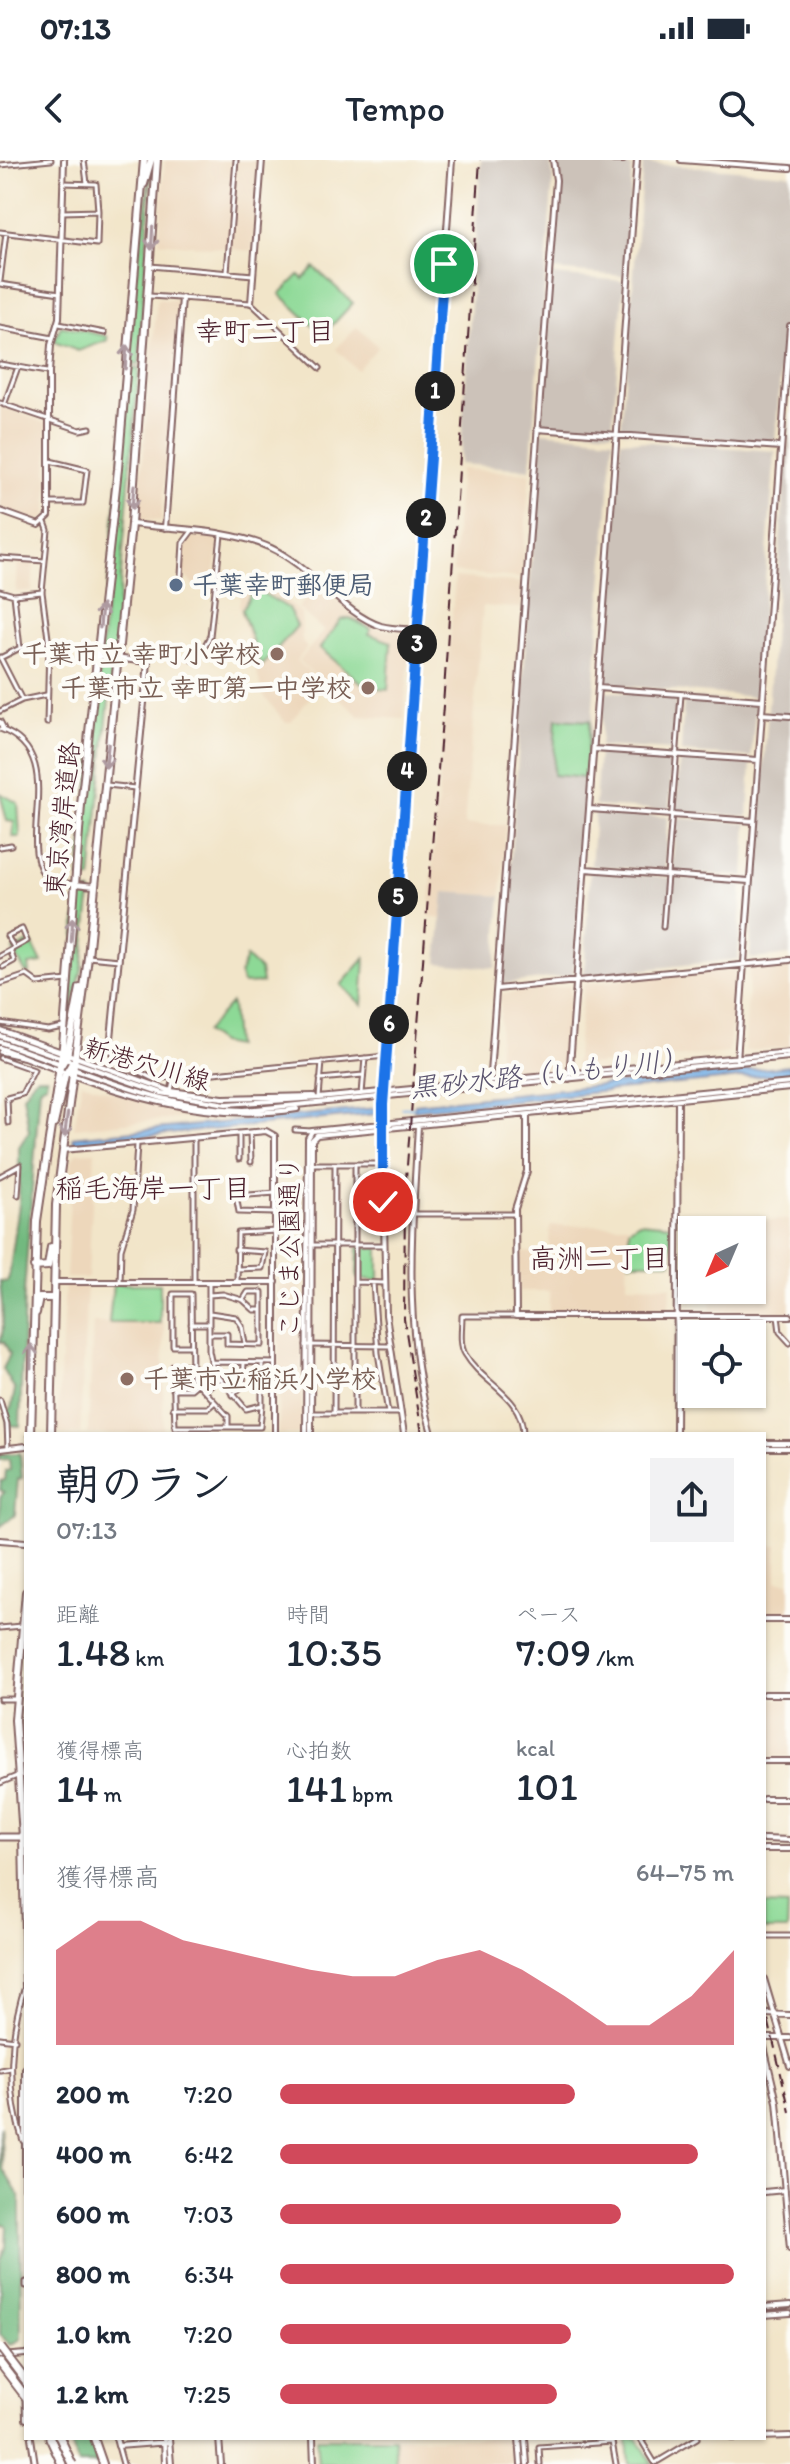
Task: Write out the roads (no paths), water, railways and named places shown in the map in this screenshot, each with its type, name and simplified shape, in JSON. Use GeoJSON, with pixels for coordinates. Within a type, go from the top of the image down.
{"type":"FeatureCollection","features":[{"type":"Feature","properties":{"kind":"highway","name":"東京湾岸道路"},"geometry":{"type":"LineString","coordinates":[[68,1056],[64,1027],[75,884],[118,469],[144,160]]}},
{"type":"Feature","properties":{"kind":"highway"},"geometry":{"type":"LineString","coordinates":[[141,191],[151,160]]}},
{"type":"Feature","properties":{"kind":"highway","name":"東京湾岸道路"},"geometry":{"type":"LineString","coordinates":[[31,1432],[34,1267],[48,1143],[88,957],[131,524],[157,160]]}},
{"type":"Feature","properties":{"kind":"highway"},"geometry":{"type":"LineString","coordinates":[[65,1072],[68,1056]]}},
{"type":"Feature","properties":{"kind":"highway","name":"東京湾岸道路"},"geometry":{"type":"LineString","coordinates":[[51,1432],[54,1231],[63,1150],[65,1072]]}},
{"type":"Feature","properties":{"kind":"highway"},"geometry":{"type":"LineString","coordinates":[[34,1267],[48,1266],[54,1231]]}},
{"type":"Feature","properties":{"kind":"highway"},"geometry":{"type":"LineString","coordinates":[[32,1328],[38,1299],[53,1298]]}},
{"type":"Feature","properties":{"kind":"highway"},"geometry":{"type":"LineString","coordinates":[[24,1609],[16,1686],[17,1776],[24,1829]]}},
{"type":"Feature","properties":{"kind":"highway"},"geometry":{"type":"LineString","coordinates":[[16,1686],[24,1687]]}},
{"type":"Feature","properties":{"kind":"highway"},"geometry":{"type":"LineString","coordinates":[[0,2347],[24,2376]]}},
{"type":"Feature","properties":{"kind":"highway"},"geometry":{"type":"LineString","coordinates":[[0,2364],[24,2394]]}},
{"type":"Feature","properties":{"kind":"highway"},"geometry":{"type":"LineString","coordinates":[[51,2440],[62,2464]]}},
{"type":"Feature","properties":{"kind":"highway"},"geometry":{"type":"LineString","coordinates":[[64,2440],[70,2464]]}},
{"type":"Feature","properties":{"kind":"highway"},"geometry":{"type":"LineString","coordinates":[[95,2440],[103,2464]]}},
{"type":"Feature","properties":{"kind":"main road"},"geometry":{"type":"LineString","coordinates":[[0,1837],[24,1837]]}},
{"type":"Feature","properties":{"kind":"street"},"geometry":{"type":"LineString","coordinates":[[0,165],[51,160]]}},
{"type":"Feature","properties":{"kind":"street"},"geometry":{"type":"LineString","coordinates":[[47,723],[49,646],[42,592],[48,530],[45,522],[49,503],[49,372],[53,338],[59,324],[64,160]]}},
{"type":"Feature","properties":{"kind":"street"},"geometry":{"type":"LineString","coordinates":[[84,160],[87,183]]}},
{"type":"Feature","properties":{"kind":"street"},"geometry":{"type":"LineString","coordinates":[[227,272],[236,160]]}},
{"type":"Feature","properties":{"kind":"street"},"geometry":{"type":"LineString","coordinates":[[251,303],[262,160]]}},
{"type":"Feature","properties":{"kind":"street"},"geometry":{"type":"LineString","coordinates":[[404,1432],[389,1346],[383,1245],[382,1114],[452,160]]}},
{"type":"Feature","properties":{"kind":"street"},"geometry":{"type":"LineString","coordinates":[[489,1084],[556,180],[553,160]]}},
{"type":"Feature","properties":{"kind":"street"},"geometry":{"type":"LineString","coordinates":[[614,160],[623,160]]}},
{"type":"Feature","properties":{"kind":"street"},"geometry":{"type":"LineString","coordinates":[[570,1076],[637,160]]}},
{"type":"Feature","properties":{"kind":"street"},"geometry":{"type":"LineString","coordinates":[[681,160],[790,168]]}},
{"type":"Feature","properties":{"kind":"street"},"geometry":{"type":"LineString","coordinates":[[0,232],[97,244],[98,187],[87,183],[64,183]]}},
{"type":"Feature","properties":{"kind":"street"},"geometry":{"type":"LineString","coordinates":[[62,212],[98,211]]}},
{"type":"Feature","properties":{"kind":"street"},"geometry":{"type":"LineString","coordinates":[[7,232],[0,283],[60,293]]}},
{"type":"Feature","properties":{"kind":"street"},"geometry":{"type":"LineString","coordinates":[[150,266],[253,275]]}},
{"type":"Feature","properties":{"kind":"street"},"geometry":{"type":"LineString","coordinates":[[148,296],[251,303],[320,368]]}},
{"type":"Feature","properties":{"kind":"street"},"geometry":{"type":"LineString","coordinates":[[165,528],[182,298]]}},
{"type":"Feature","properties":{"kind":"street"},"geometry":{"type":"LineString","coordinates":[[59,324],[105,333]]}},
{"type":"Feature","properties":{"kind":"street"},"geometry":{"type":"LineString","coordinates":[[737,1060],[790,326]]}},
{"type":"Feature","properties":{"kind":"street"},"geometry":{"type":"LineString","coordinates":[[0,328],[53,338]]}},
{"type":"Feature","properties":{"kind":"street"},"geometry":{"type":"LineString","coordinates":[[0,364],[49,372]]}},
{"type":"Feature","properties":{"kind":"street"},"geometry":{"type":"LineString","coordinates":[[18,367],[2,404],[80,430],[90,428]]}},
{"type":"Feature","properties":{"kind":"street"},"geometry":{"type":"LineString","coordinates":[[537,429],[781,447]]}},
{"type":"Feature","properties":{"kind":"street"},"geometry":{"type":"LineString","coordinates":[[49,503],[83,503],[87,470],[50,461]]}},
{"type":"Feature","properties":{"kind":"street"},"geometry":{"type":"LineString","coordinates":[[0,511],[39,525],[45,522]]}},
{"type":"Feature","properties":{"kind":"street"},"geometry":{"type":"LineString","coordinates":[[131,524],[257,542],[288,557],[374,623],[418,630]]}},
{"type":"Feature","properties":{"kind":"street"},"geometry":{"type":"LineString","coordinates":[[181,575],[183,543],[192,531]]}},
{"type":"Feature","properties":{"kind":"street"},"geometry":{"type":"LineString","coordinates":[[192,660],[202,651],[210,636],[221,535]]}},
{"type":"Feature","properties":{"kind":"street"},"geometry":{"type":"LineString","coordinates":[[0,558],[45,561]]}},
{"type":"Feature","properties":{"kind":"street"},"geometry":{"type":"LineString","coordinates":[[0,591],[14,595],[42,592]]}},
{"type":"Feature","properties":{"kind":"street"},"geometry":{"type":"LineString","coordinates":[[14,595],[20,648]]}},
{"type":"Feature","properties":{"kind":"street"},"geometry":{"type":"LineString","coordinates":[[22,700],[0,658],[20,648],[49,646]]}},
{"type":"Feature","properties":{"kind":"street"},"geometry":{"type":"LineString","coordinates":[[97,656],[148,662],[110,1054],[154,1079],[387,1056]]}},
{"type":"Feature","properties":{"kind":"street"},"geometry":{"type":"LineString","coordinates":[[598,688],[762,700]]}},
{"type":"Feature","properties":{"kind":"street"},"geometry":{"type":"LineString","coordinates":[[663,927],[681,694]]}},
{"type":"Feature","properties":{"kind":"street"},"geometry":{"type":"LineString","coordinates":[[0,711],[22,700],[46,695]]}},
{"type":"Feature","properties":{"kind":"street"},"geometry":{"type":"LineString","coordinates":[[761,714],[790,716]]}},
{"type":"Feature","properties":{"kind":"street"},"geometry":{"type":"LineString","coordinates":[[0,722],[2,728],[37,763],[35,831],[42,873],[50,881],[94,886]]}},
{"type":"Feature","properties":{"kind":"street"},"geometry":{"type":"LineString","coordinates":[[594,749],[758,760]]}},
{"type":"Feature","properties":{"kind":"street"},"geometry":{"type":"LineString","coordinates":[[105,785],[135,788]]}},
{"type":"Feature","properties":{"kind":"street"},"geometry":{"type":"LineString","coordinates":[[590,809],[754,821]]}},
{"type":"Feature","properties":{"kind":"street"},"geometry":{"type":"LineString","coordinates":[[0,847],[11,845]]}},
{"type":"Feature","properties":{"kind":"street"},"geometry":{"type":"LineString","coordinates":[[585,869],[749,881]]}},
{"type":"Feature","properties":{"kind":"street"},"geometry":{"type":"LineString","coordinates":[[0,956],[12,950],[27,941],[22,929],[7,936],[12,950],[14,961],[3,967]]}},
{"type":"Feature","properties":{"kind":"street"},"geometry":{"type":"LineString","coordinates":[[88,957],[119,960]]}},
{"type":"Feature","properties":{"kind":"street"},"geometry":{"type":"LineString","coordinates":[[497,989],[790,960]]}},
{"type":"Feature","properties":{"kind":"street"},"geometry":{"type":"LineString","coordinates":[[0,984],[27,975],[38,983],[68,980]]}},
{"type":"Feature","properties":{"kind":"street"},"geometry":{"type":"LineString","coordinates":[[0,1029],[48,1030],[64,1027]]}},
{"type":"Feature","properties":{"kind":"street"},"geometry":{"type":"LineString","coordinates":[[0,1029],[171,1091],[223,1098],[319,1098],[322,1062]]}},
{"type":"Feature","properties":{"kind":"street","name":"新港穴川線"},"geometry":{"type":"LineString","coordinates":[[0,1029],[140,1086],[188,1099],[238,1104],[384,1095]]}},
{"type":"Feature","properties":{"kind":"street"},"geometry":{"type":"LineString","coordinates":[[0,1050],[153,1103],[215,1114],[246,1115],[326,1102]]}},
{"type":"Feature","properties":{"kind":"street"},"geometry":{"type":"LineString","coordinates":[[0,1050],[34,1070],[22,1094],[7,1098],[8,1123]]}},
{"type":"Feature","properties":{"kind":"street","name":"新港穴川線"},"geometry":{"type":"LineString","coordinates":[[0,1050],[185,1105],[244,1110],[384,1095]]}},
{"type":"Feature","properties":{"kind":"street"},"geometry":{"type":"LineString","coordinates":[[384,1095],[790,1054]]}},
{"type":"Feature","properties":{"kind":"street"},"geometry":{"type":"LineString","coordinates":[[362,1094],[365,1058]]}},
{"type":"Feature","properties":{"kind":"street"},"geometry":{"type":"LineString","coordinates":[[320,1079],[363,1075]]}},
{"type":"Feature","properties":{"kind":"street"},"geometry":{"type":"LineString","coordinates":[[171,1091],[174,1077]]}},
{"type":"Feature","properties":{"kind":"street"},"geometry":{"type":"LineString","coordinates":[[382,1126],[790,1086]]}},
{"type":"Feature","properties":{"kind":"street"},"geometry":{"type":"LineString","coordinates":[[676,1432],[678,1097]]}},
{"type":"Feature","properties":{"kind":"street"},"geometry":{"type":"LineString","coordinates":[[516,1316],[515,1214],[516,1198],[527,1171],[527,1112]]}},
{"type":"Feature","properties":{"kind":"street"},"geometry":{"type":"LineString","coordinates":[[418,1122],[410,1311],[414,1351],[432,1432]]}},
{"type":"Feature","properties":{"kind":"street","name":"こじま公園通り"},"geometry":{"type":"LineString","coordinates":[[308,1432],[308,1138],[312,1131],[382,1126]]}},
{"type":"Feature","properties":{"kind":"street","name":"こじま公園通り"},"geometry":{"type":"LineString","coordinates":[[309,1245],[312,1140],[317,1135],[382,1126]]}},
{"type":"Feature","properties":{"kind":"street"},"geometry":{"type":"LineString","coordinates":[[295,1130],[312,1131]]}},
{"type":"Feature","properties":{"kind":"street"},"geometry":{"type":"LineString","coordinates":[[63,1150],[269,1131],[275,1136],[275,1432]]}},
{"type":"Feature","properties":{"kind":"street"},"geometry":{"type":"LineString","coordinates":[[250,1133],[251,1162]]}},
{"type":"Feature","properties":{"kind":"street"},"geometry":{"type":"LineString","coordinates":[[239,1134],[239,1159]]}},
{"type":"Feature","properties":{"kind":"street"},"geometry":{"type":"LineString","coordinates":[[194,1138],[194,1282]]}},
{"type":"Feature","properties":{"kind":"street"},"geometry":{"type":"LineString","coordinates":[[120,1282],[121,1249],[133,1210],[137,1144]]}},
{"type":"Feature","properties":{"kind":"street"},"geometry":{"type":"LineString","coordinates":[[312,1164],[382,1164]]}},
{"type":"Feature","properties":{"kind":"street"},"geometry":{"type":"LineString","coordinates":[[334,1413],[335,1164]]}},
{"type":"Feature","properties":{"kind":"street"},"geometry":{"type":"LineString","coordinates":[[355,1164],[355,1413]]}},
{"type":"Feature","properties":{"kind":"street"},"geometry":{"type":"LineString","coordinates":[[0,1176],[20,1165],[18,1195]]}},
{"type":"Feature","properties":{"kind":"street"},"geometry":{"type":"LineString","coordinates":[[276,1193],[236,1196],[239,1212],[276,1213]]}},
{"type":"Feature","properties":{"kind":"street"},"geometry":{"type":"LineString","coordinates":[[413,1214],[515,1214]]}},
{"type":"Feature","properties":{"kind":"street"},"geometry":{"type":"LineString","coordinates":[[237,1282],[236,1250],[240,1231],[276,1231]]}},
{"type":"Feature","properties":{"kind":"street"},"geometry":{"type":"LineString","coordinates":[[309,1245],[383,1245]]}},
{"type":"Feature","properties":{"kind":"street"},"geometry":{"type":"LineString","coordinates":[[236,1250],[265,1252],[262,1268],[237,1269]]}},
{"type":"Feature","properties":{"kind":"street"},"geometry":{"type":"LineString","coordinates":[[54,1282],[276,1282]]}},
{"type":"Feature","properties":{"kind":"street"},"geometry":{"type":"LineString","coordinates":[[209,1282],[211,1362],[218,1379],[246,1409],[262,1405]]}},
{"type":"Feature","properties":{"kind":"street"},"geometry":{"type":"LineString","coordinates":[[355,1282],[385,1283]]}},
{"type":"Feature","properties":{"kind":"street"},"geometry":{"type":"LineString","coordinates":[[373,1283],[388,1413]]}},
{"type":"Feature","properties":{"kind":"street"},"geometry":{"type":"LineString","coordinates":[[209,1334],[227,1334],[227,1344],[262,1345],[262,1292],[248,1292],[243,1300]]}},
{"type":"Feature","properties":{"kind":"street"},"geometry":{"type":"LineString","coordinates":[[191,1346],[173,1346],[173,1294],[191,1294],[192,1377],[228,1416],[228,1427]]}},
{"type":"Feature","properties":{"kind":"street"},"geometry":{"type":"LineString","coordinates":[[209,1295],[243,1300],[254,1310],[262,1310]]}},
{"type":"Feature","properties":{"kind":"street"},"geometry":{"type":"LineString","coordinates":[[209,1313],[236,1317],[242,1326],[245,1344]]}},
{"type":"Feature","properties":{"kind":"street"},"geometry":{"type":"LineString","coordinates":[[523,1432],[520,1411],[468,1358],[462,1344],[462,1316],[790,1316]]}},
{"type":"Feature","properties":{"kind":"street"},"geometry":{"type":"LineString","coordinates":[[778,1316],[780,1332],[790,1343]]}},
{"type":"Feature","properties":{"kind":"street"},"geometry":{"type":"LineString","coordinates":[[262,1322],[275,1322]]}},
{"type":"Feature","properties":{"kind":"street"},"geometry":{"type":"LineString","coordinates":[[191,1324],[209,1324]]}},
{"type":"Feature","properties":{"kind":"street"},"geometry":{"type":"LineString","coordinates":[[309,1345],[389,1346]]}},
{"type":"Feature","properties":{"kind":"street","name":"こじま公園通り"},"geometry":{"type":"LineString","coordinates":[[308,1432],[311,1413],[309,1345]]}},
{"type":"Feature","properties":{"kind":"street"},"geometry":{"type":"LineString","coordinates":[[211,1362],[275,1363]]}},
{"type":"Feature","properties":{"kind":"street"},"geometry":{"type":"LineString","coordinates":[[233,1395],[243,1385],[244,1363]]}},
{"type":"Feature","properties":{"kind":"street"},"geometry":{"type":"LineString","coordinates":[[191,1364],[173,1366],[175,1427],[260,1427],[262,1363]]}},
{"type":"Feature","properties":{"kind":"street"},"geometry":{"type":"LineString","coordinates":[[204,1391],[218,1379]]}},
{"type":"Feature","properties":{"kind":"street"},"geometry":{"type":"LineString","coordinates":[[173,1389],[191,1389],[198,1383]]}},
{"type":"Feature","properties":{"kind":"street"},"geometry":{"type":"LineString","coordinates":[[0,1400],[7,1424],[8,1448]]}},
{"type":"Feature","properties":{"kind":"street"},"geometry":{"type":"LineString","coordinates":[[173,1408],[208,1408],[215,1402]]}},
{"type":"Feature","properties":{"kind":"street"},"geometry":{"type":"LineString","coordinates":[[311,1413],[399,1413]]}},
{"type":"Feature","properties":{"kind":"street"},"geometry":{"type":"LineString","coordinates":[[766,1446],[790,1445]]}},
{"type":"Feature","properties":{"kind":"street"},"geometry":{"type":"LineString","coordinates":[[0,1449],[24,1446]]}},
{"type":"Feature","properties":{"kind":"street"},"geometry":{"type":"LineString","coordinates":[[0,1540],[24,1542]]}},
{"type":"Feature","properties":{"kind":"street"},"geometry":{"type":"LineString","coordinates":[[766,1620],[790,1620]]}},
{"type":"Feature","properties":{"kind":"street"},"geometry":{"type":"LineString","coordinates":[[0,1628],[22,1626]]}},
{"type":"Feature","properties":{"kind":"street"},"geometry":{"type":"LineString","coordinates":[[766,1694],[790,1694]]}},
{"type":"Feature","properties":{"kind":"street"},"geometry":{"type":"LineString","coordinates":[[0,1699],[16,1699]]}},
{"type":"Feature","properties":{"kind":"street"},"geometry":{"type":"LineString","coordinates":[[766,1761],[790,1761]]}},
{"type":"Feature","properties":{"kind":"street"},"geometry":{"type":"LineString","coordinates":[[0,1783],[17,1776]]}},
{"type":"Feature","properties":{"kind":"street"},"geometry":{"type":"LineString","coordinates":[[766,1799],[790,1799]]}},
{"type":"Feature","properties":{"kind":"street"},"geometry":{"type":"LineString","coordinates":[[766,1839],[790,1840]]}},
{"type":"Feature","properties":{"kind":"street"},"geometry":{"type":"LineString","coordinates":[[766,1849],[790,1849]]}},
{"type":"Feature","properties":{"kind":"street"},"geometry":{"type":"LineString","coordinates":[[766,1936],[790,1936]]}},
{"type":"Feature","properties":{"kind":"street"},"geometry":{"type":"LineString","coordinates":[[766,1985],[790,2066]]}},
{"type":"Feature","properties":{"kind":"street"},"geometry":{"type":"LineString","coordinates":[[24,1993],[11,2068],[14,2106],[24,2141]]}},
{"type":"Feature","properties":{"kind":"street"},"geometry":{"type":"LineString","coordinates":[[766,2014],[790,2015]]}},
{"type":"Feature","properties":{"kind":"street"},"geometry":{"type":"LineString","coordinates":[[0,2038],[15,2038]]}},
{"type":"Feature","properties":{"kind":"street"},"geometry":{"type":"LineString","coordinates":[[766,2038],[790,2038]]}},
{"type":"Feature","properties":{"kind":"street"},"geometry":{"type":"LineString","coordinates":[[766,2055],[777,2102],[790,2249]]}},
{"type":"Feature","properties":{"kind":"street"},"geometry":{"type":"LineString","coordinates":[[0,2070],[11,2068]]}},
{"type":"Feature","properties":{"kind":"street"},"geometry":{"type":"LineString","coordinates":[[782,2150],[790,2149]]}},
{"type":"Feature","properties":{"kind":"street"},"geometry":{"type":"LineString","coordinates":[[766,2192],[785,2190]]}},
{"type":"Feature","properties":{"kind":"street"},"geometry":{"type":"LineString","coordinates":[[766,2307],[790,2305]]}},
{"type":"Feature","properties":{"kind":"street"},"geometry":{"type":"LineString","coordinates":[[766,2315],[790,2313]]}},
{"type":"Feature","properties":{"kind":"street"},"geometry":{"type":"LineString","coordinates":[[0,2356],[24,2354]]}},
{"type":"Feature","properties":{"kind":"street"},"geometry":{"type":"LineString","coordinates":[[0,2364],[23,2365]]}},
{"type":"Feature","properties":{"kind":"street"},"geometry":{"type":"LineString","coordinates":[[766,2437],[790,2436]]}},
{"type":"Feature","properties":{"kind":"street"},"geometry":{"type":"LineString","coordinates":[[31,2440],[35,2464]]}},
{"type":"Feature","properties":{"kind":"street"},"geometry":{"type":"LineString","coordinates":[[116,2440],[123,2464]]}},
{"type":"Feature","properties":{"kind":"street"},"geometry":{"type":"LineString","coordinates":[[118,2446],[166,2440],[168,2464]]}},
{"type":"Feature","properties":{"kind":"street"},"geometry":{"type":"LineString","coordinates":[[219,2440],[221,2464]]}},
{"type":"Feature","properties":{"kind":"street"},"geometry":{"type":"LineString","coordinates":[[313,2440],[314,2464]]}},
{"type":"Feature","properties":{"kind":"street"},"geometry":{"type":"LineString","coordinates":[[522,2440],[525,2463],[540,2462],[539,2447],[612,2442],[616,2464]]}},
{"type":"Feature","properties":{"kind":"street"},"geometry":{"type":"LineString","coordinates":[[641,2440],[655,2463],[694,2440]]}},
{"type":"Feature","properties":{"kind":"water"},"geometry":{"type":"Polygon","coordinates":[[[790,1066],[790,1073],[414,1110],[415,1104],[790,1066]]]}},
{"type":"Feature","properties":{"kind":"water"},"geometry":{"type":"Polygon","coordinates":[[[377,1108],[376,1114],[74,1143],[73,1137],[377,1108]]]}},
{"type":"Feature","properties":{"kind":"waterway","name":"黒砂水路（いもり川）"},"geometry":{"type":"LineString","coordinates":[[401,1108],[414,1107]]}},
{"type":"Feature","properties":{"kind":"railway"},"geometry":{"type":"LineString","coordinates":[[422,1432],[404,1319],[405,1191],[443,706],[480,160]]}},
{"type":"Feature","properties":{"kind":"railway"},"geometry":{"type":"LineString","coordinates":[[766,2010],[790,2112]]}},
{"type":"Feature","properties":{"kind":"place","name":"千葉幸町郵便局"},"geometry":{"type":"Point","coordinates":[176,585]}},
{"type":"Feature","properties":{"kind":"place","name":"千葉市立 幸町小学校"},"geometry":{"type":"Point","coordinates":[277,654]}},
{"type":"Feature","properties":{"kind":"place","name":"千葉市立 幸町第一中学校"},"geometry":{"type":"Point","coordinates":[368,688]}},
{"type":"Feature","properties":{"kind":"place","name":"千葉市立稲浜小学校"},"geometry":{"type":"Point","coordinates":[127,1379]}},
{"type":"Feature","properties":{"kind":"district","name":"幸町二丁目"},"geometry":{"type":"Point","coordinates":[265,331]}},
{"type":"Feature","properties":{"kind":"district","name":"稲毛海岸一丁目"},"geometry":{"type":"Point","coordinates":[153,1188]}},
{"type":"Feature","properties":{"kind":"district","name":"高洲二丁目"},"geometry":{"type":"Point","coordinates":[599,1258]}}]}
